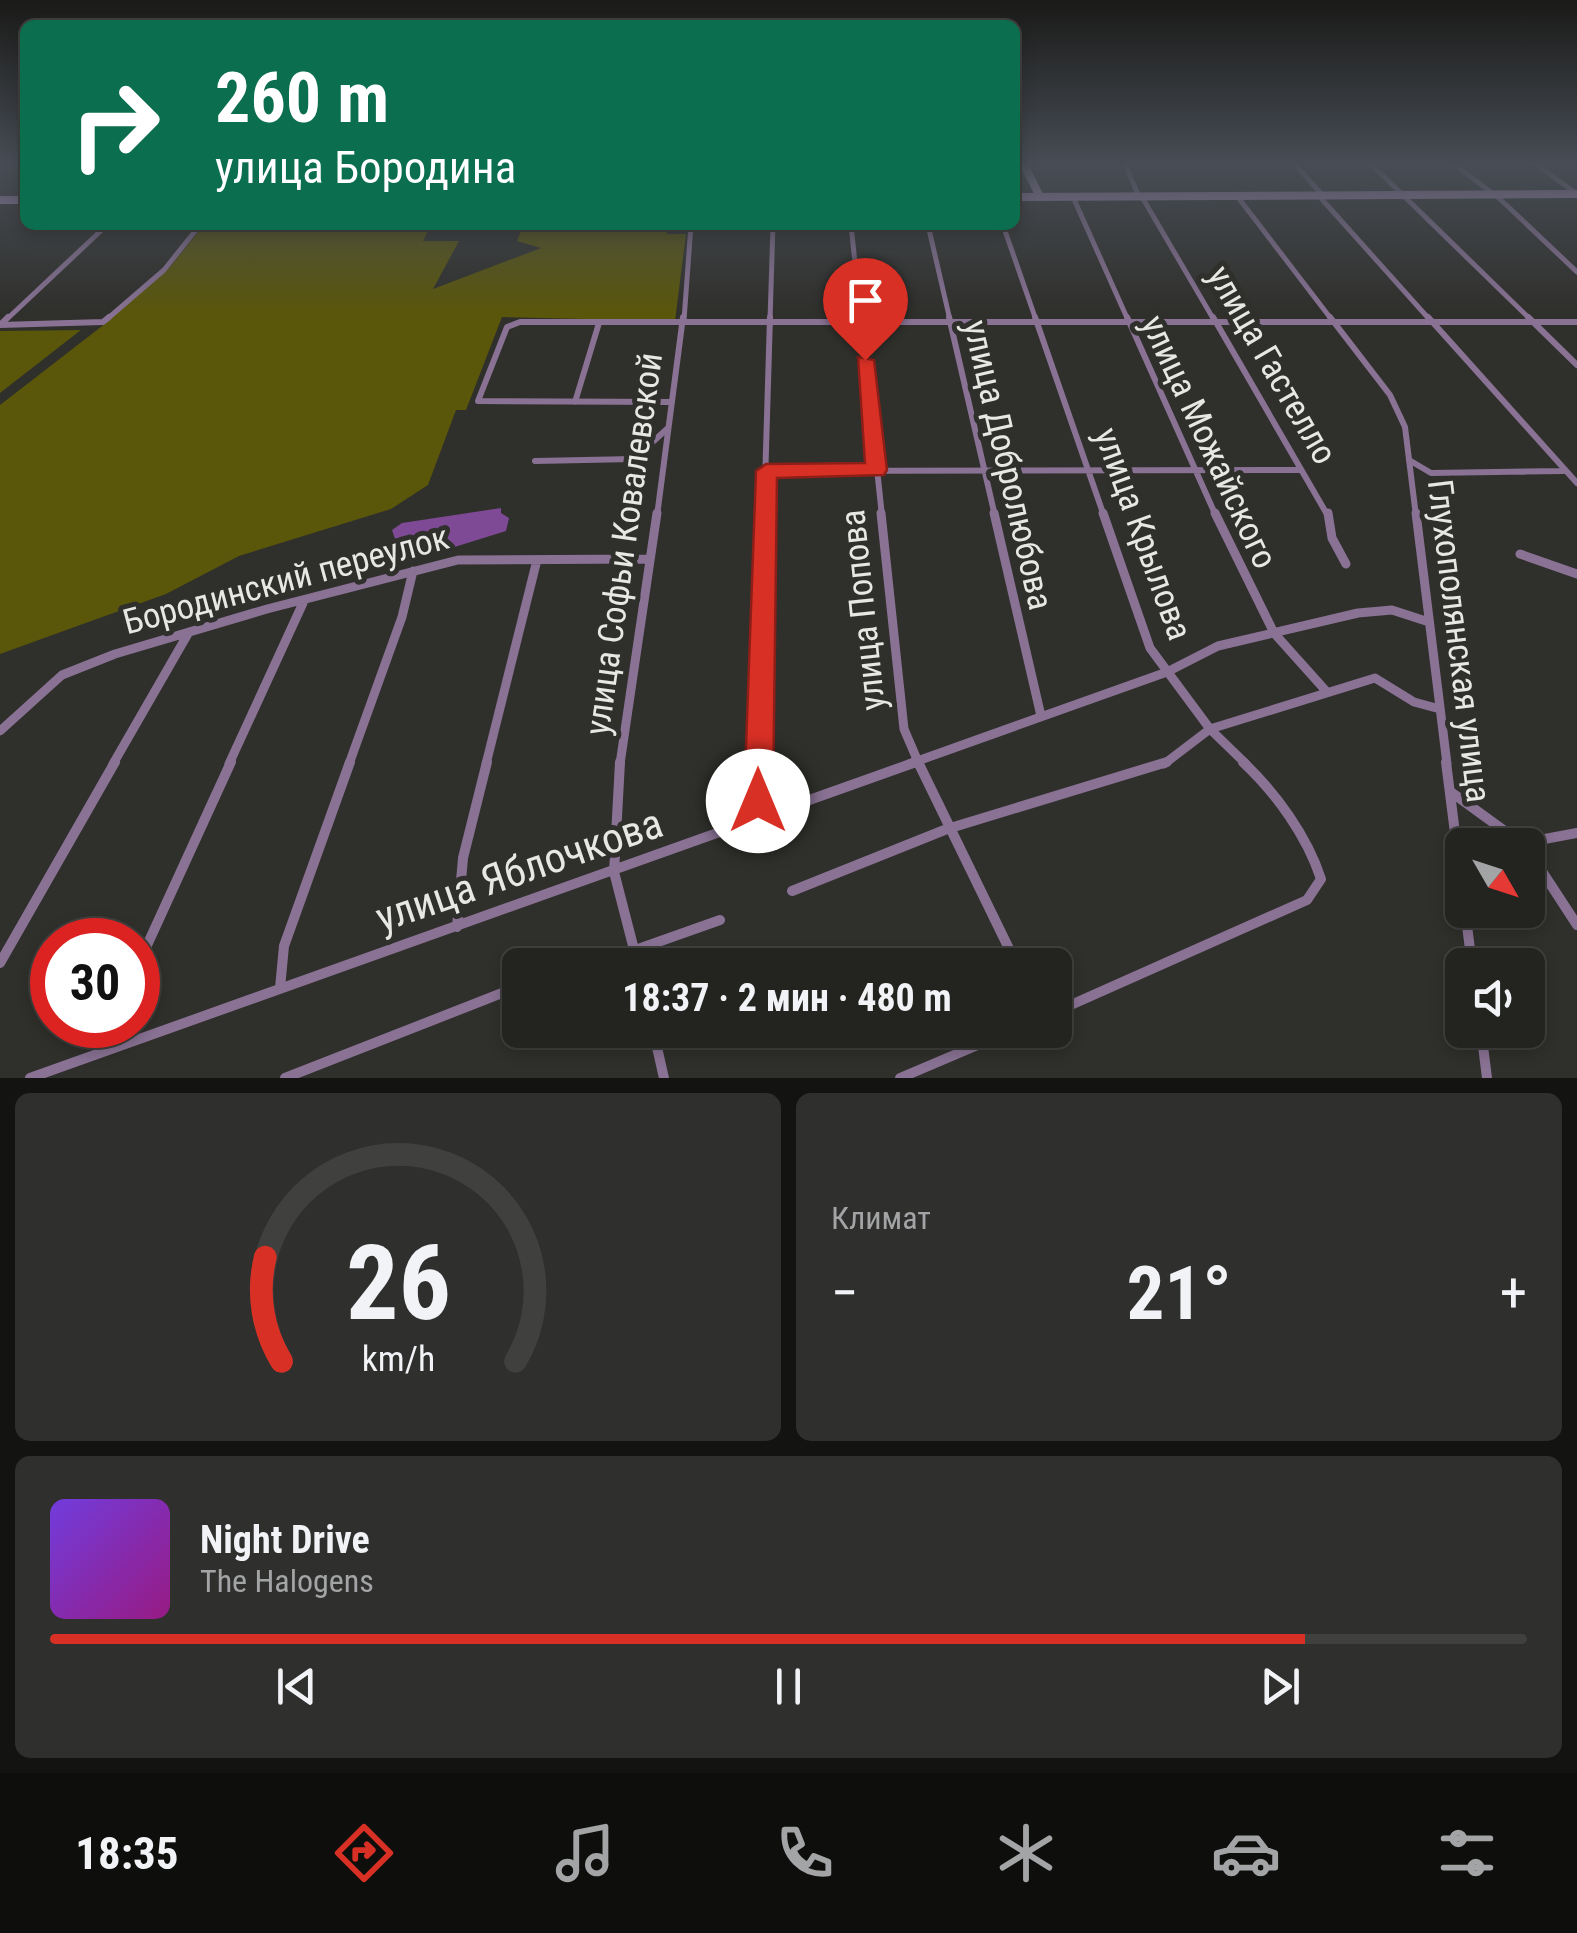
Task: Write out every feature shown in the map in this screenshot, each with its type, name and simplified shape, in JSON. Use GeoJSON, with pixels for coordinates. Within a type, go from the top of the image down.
{"type":"FeatureCollection","features":[{"type":"Feature","properties":{"kind":"street","name":"улица Можайского"},"geometry":{"type":"LineString","coordinates":[[1079,214],[1255,602],[1274,632],[1326,691]]}},
{"type":"Feature","properties":{"kind":"street","name":"улица Гастелло"},"geometry":{"type":"LineString","coordinates":[[1150,214],[1328,513],[1332,538],[1346,564]]}},
{"type":"Feature","properties":{"kind":"street","name":"Глухополянская улица"},"geometry":{"type":"LineString","coordinates":[[1251,214],[1390,395],[1405,427],[1455,828]]}},
{"type":"Feature","properties":{"kind":"street"},"geometry":{"type":"LineString","coordinates":[[1337,214],[1577,484]]}},
{"type":"Feature","properties":{"kind":"street"},"geometry":{"type":"LineString","coordinates":[[1424,214],[1577,365]]}},
{"type":"Feature","properties":{"kind":"street"},"geometry":{"type":"LineString","coordinates":[[1516,214],[1577,272]]}},
{"type":"Feature","properties":{"kind":"street"},"geometry":{"type":"LineString","coordinates":[[0,325],[103,230]]}},
{"type":"Feature","properties":{"kind":"street"},"geometry":{"type":"LineString","coordinates":[[0,325],[103,322],[164,270],[196,230]]}},
{"type":"Feature","properties":{"kind":"street","name":"улица Софьи Ковалевской"},"geometry":{"type":"LineString","coordinates":[[635,948],[614,872],[616,791],[685,324],[682,312],[690,230]]}},
{"type":"Feature","properties":{"kind":"street"},"geometry":{"type":"LineString","coordinates":[[766,817],[758,801],[773,230]]}},
{"type":"Feature","properties":{"kind":"street","name":"улица Попова"},"geometry":{"type":"LineString","coordinates":[[852,230],[904,730],[946,829],[1008,948]]}},
{"type":"Feature","properties":{"kind":"street","name":"улица Добролюбова"},"geometry":{"type":"LineString","coordinates":[[929,230],[1040,716]]}},
{"type":"Feature","properties":{"kind":"street","name":"улица Крылова"},"geometry":{"type":"LineString","coordinates":[[1005,230],[1150,648],[1210,729],[1266,784],[1314,858],[1320,879],[1307,900],[1072,1004]]}},
{"type":"Feature","properties":{"kind":"street"},"geometry":{"type":"LineString","coordinates":[[672,402],[478,401],[507,327],[520,322],[1577,322]]}},
{"type":"Feature","properties":{"kind":"street"},"geometry":{"type":"LineString","coordinates":[[575,402],[599,323]]}},
{"type":"Feature","properties":{"kind":"street"},"geometry":{"type":"LineString","coordinates":[[535,461],[634,459],[668,428]]}},
{"type":"Feature","properties":{"kind":"street"},"geometry":{"type":"LineString","coordinates":[[1409,460],[1431,473],[1564,470]]}},
{"type":"Feature","properties":{"kind":"street"},"geometry":{"type":"LineString","coordinates":[[766,471],[1300,470]]}},
{"type":"Feature","properties":{"kind":"street"},"geometry":{"type":"LineString","coordinates":[[1520,554],[1577,574]]}},
{"type":"Feature","properties":{"kind":"street","name":"Бородинский переулок"},"geometry":{"type":"LineString","coordinates":[[0,732],[62,675],[189,632],[414,570],[458,560],[648,559]]}},
{"type":"Feature","properties":{"kind":"street"},"geometry":{"type":"LineString","coordinates":[[457,927],[463,858],[537,560]]}},
{"type":"Feature","properties":{"kind":"street"},"geometry":{"type":"LineString","coordinates":[[280,988],[284,946],[402,617],[414,570]]}},
{"type":"Feature","properties":{"kind":"street"},"geometry":{"type":"LineString","coordinates":[[160,918],[303,603]]}},
{"type":"Feature","properties":{"kind":"street","name":"улица Яблочкова"},"geometry":{"type":"LineString","coordinates":[[30,1078],[1167,672],[1218,646],[1358,613],[1392,610],[1429,622]]}},
{"type":"Feature","properties":{"kind":"street"},"geometry":{"type":"LineString","coordinates":[[0,963],[189,632]]}},
{"type":"Feature","properties":{"kind":"street"},"geometry":{"type":"LineString","coordinates":[[792,891],[946,829],[1163,765],[1210,729],[1326,691],[1375,678],[1414,702],[1440,709]]}},
{"type":"Feature","properties":{"kind":"street"},"geometry":{"type":"LineString","coordinates":[[1450,791],[1500,828]]}},
{"type":"Feature","properties":{"kind":"street"},"geometry":{"type":"LineString","coordinates":[[1545,841],[1577,833]]}},
{"type":"Feature","properties":{"kind":"street"},"geometry":{"type":"LineString","coordinates":[[1545,876],[1577,925]]}},
{"type":"Feature","properties":{"kind":"street"},"geometry":{"type":"LineString","coordinates":[[661,948],[720,920]]}},
{"type":"Feature","properties":{"kind":"street"},"geometry":{"type":"LineString","coordinates":[[285,1078],[502,993]]}},
{"type":"Feature","properties":{"kind":"street"},"geometry":{"type":"LineString","coordinates":[[657,1048],[664,1078]]}},
{"type":"Feature","properties":{"kind":"street"},"geometry":{"type":"LineString","coordinates":[[900,1078],[971,1048]]}},
{"type":"Feature","properties":{"kind":"street"},"geometry":{"type":"LineString","coordinates":[[1483,1048],[1487,1078]]}},
{"type":"Feature","properties":{"kind":"shaded area"},"geometry":{"type":"Polygon","coordinates":[[[200,230],[428,230],[423,241],[459,241],[433,289],[541,248],[517,241],[521,230],[667,230],[667,234],[686,234],[675,321],[502,317],[466,410],[456,410],[428,485],[391,509],[239,556],[166,594],[0,654],[0,405],[106,323],[169,268],[200,230]]]}},
{"type":"Feature","properties":{"kind":"shaded area"},"geometry":{"type":"Polygon","coordinates":[[[81,330],[0,393],[0,331],[81,330]]]}},
{"type":"Feature","properties":{"kind":"shaded area"},"geometry":{"type":"Polygon","coordinates":[[[501,508],[501,513],[509,518],[506,531],[403,563],[392,530],[402,523],[501,508]]]}},
{"type":"Feature","properties":{"kind":"route"},"geometry":{"type":"LineString","coordinates":[[758,801],[766,471],[876,470],[865,360]]}}]}
